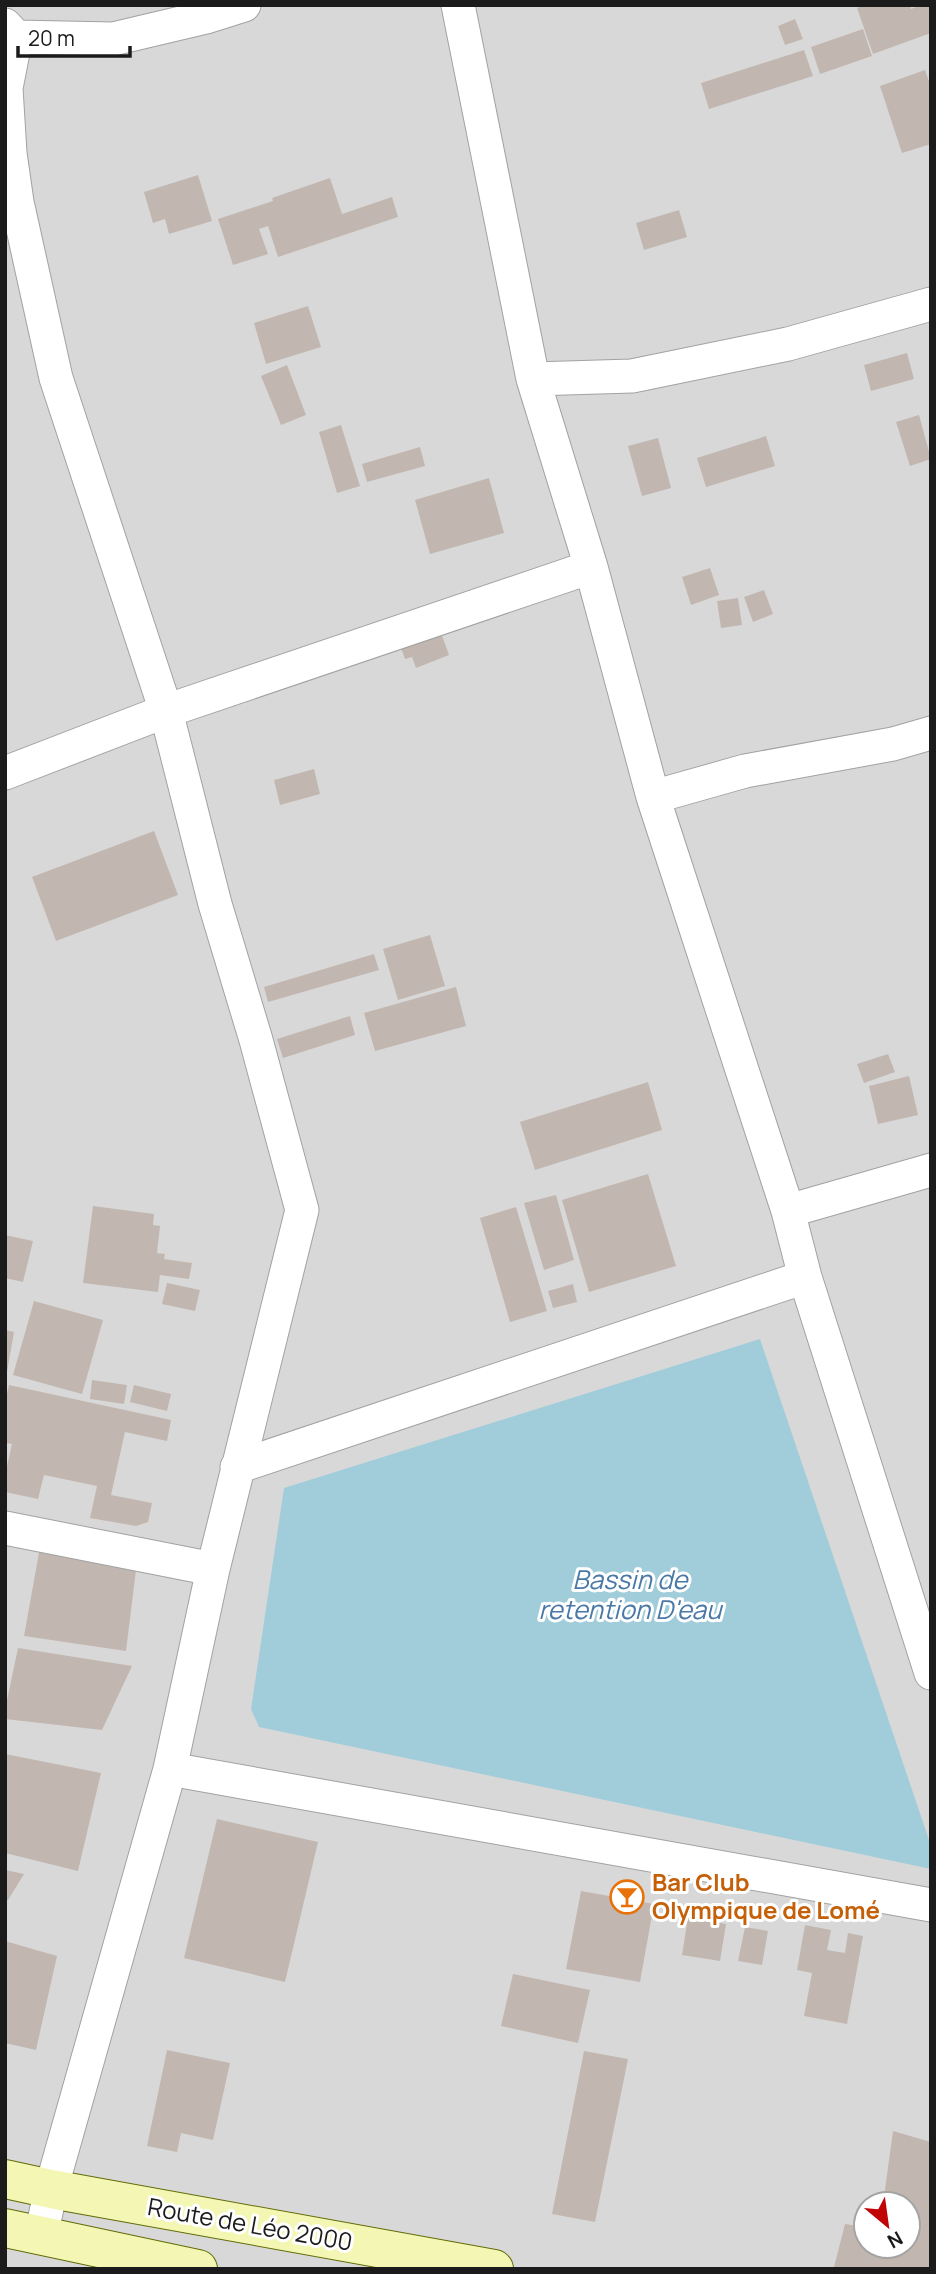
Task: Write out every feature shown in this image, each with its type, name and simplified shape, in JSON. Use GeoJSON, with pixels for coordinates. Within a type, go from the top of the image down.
{"type":"FeatureCollection","features":[{"type":"Feature","properties":{"kind":"street"},"geometry":{"type":"LineString","coordinates":[[23,2232],[51,2189],[170,1769],[237,1467],[302,1210],[256,1040],[215,904],[166,711],[56,378],[17,202],[7,118],[10,31],[113,39],[206,18],[244,5]]}},
{"type":"Feature","properties":{"kind":"street"},"geometry":{"type":"LineString","coordinates":[[458,5],[533,379],[591,567],[653,797],[788,1210],[805,1277],[931,1673]]}},
{"type":"Feature","properties":{"kind":"street"},"geometry":{"type":"LineString","coordinates":[[533,379],[632,376],[789,344],[931,304]]}},
{"type":"Feature","properties":{"kind":"street"},"geometry":{"type":"LineString","coordinates":[[5,773],[166,711],[591,567]]}},
{"type":"Feature","properties":{"kind":"street"},"geometry":{"type":"LineString","coordinates":[[653,797],[745,771],[893,744],[931,733]]}},
{"type":"Feature","properties":{"kind":"street"},"geometry":{"type":"LineString","coordinates":[[788,1210],[931,1170]]}},
{"type":"Feature","properties":{"kind":"street"},"geometry":{"type":"LineString","coordinates":[[237,1467],[805,1277]]}},
{"type":"Feature","properties":{"kind":"street"},"geometry":{"type":"LineString","coordinates":[[5,1528],[213,1569]]}},
{"type":"Feature","properties":{"kind":"street"},"geometry":{"type":"LineString","coordinates":[[170,1769],[931,1905]]}},
{"type":"Feature","properties":{"kind":"street","name":"Route de Léo 2000"},"geometry":{"type":"LineString","coordinates":[[5,2179],[494,2269]]}},
{"type":"Feature","properties":{"kind":"street","name":"Route de Léo 2000"},"geometry":{"type":"LineString","coordinates":[[23,2232],[198,2269]]}},
{"type":"Feature","properties":{"kind":"shaded area"},"geometry":{"type":"Polygon","coordinates":[[[5,5],[931,5],[931,2269],[5,2269],[5,5]]]}},
{"type":"Feature","properties":{"kind":"water","name":"Bassin de retention D'eau"},"geometry":{"type":"Polygon","coordinates":[[[760,1339],[931,1846],[931,1869],[259,1727],[251,1709],[284,1488],[760,1339]]]}},
{"type":"Feature","properties":{"kind":"building"},"geometry":{"type":"Polygon","coordinates":[[[865,5],[910,5],[911,9],[931,5],[931,33],[873,54],[857,8],[865,5]]]}},
{"type":"Feature","properties":{"kind":"building"},"geometry":{"type":"Polygon","coordinates":[[[795,19],[803,39],[785,45],[778,26],[795,19]]]}},
{"type":"Feature","properties":{"kind":"building"},"geometry":{"type":"Polygon","coordinates":[[[863,29],[872,56],[820,74],[811,47],[863,29]]]}},
{"type":"Feature","properties":{"kind":"building"},"geometry":{"type":"Polygon","coordinates":[[[804,50],[813,76],[709,109],[701,83],[804,50]]]}},
{"type":"Feature","properties":{"kind":"building"},"geometry":{"type":"Polygon","coordinates":[[[925,70],[931,87],[931,144],[902,153],[880,86],[925,70]]]}},
{"type":"Feature","properties":{"kind":"building"},"geometry":{"type":"Polygon","coordinates":[[[198,175],[212,221],[169,234],[165,219],[153,223],[144,192],[198,175]]]}},
{"type":"Feature","properties":{"kind":"building"},"geometry":{"type":"Polygon","coordinates":[[[330,178],[342,214],[392,197],[398,217],[278,257],[268,226],[259,229],[268,254],[233,265],[218,219],[330,178]]]}},
{"type":"Feature","properties":{"kind":"building"},"geometry":{"type":"Polygon","coordinates":[[[679,210],[687,237],[644,250],[636,223],[679,210]]]}},
{"type":"Feature","properties":{"kind":"building"},"geometry":{"type":"Polygon","coordinates":[[[308,306],[321,347],[266,364],[254,323],[308,306]]]}},
{"type":"Feature","properties":{"kind":"building"},"geometry":{"type":"Polygon","coordinates":[[[907,353],[914,379],[871,391],[864,365],[907,353]]]}},
{"type":"Feature","properties":{"kind":"building"},"geometry":{"type":"Polygon","coordinates":[[[287,365],[306,415],[281,425],[261,376],[287,365]]]}},
{"type":"Feature","properties":{"kind":"building"},"geometry":{"type":"Polygon","coordinates":[[[919,415],[931,459],[910,466],[896,422],[919,415]]]}},
{"type":"Feature","properties":{"kind":"building"},"geometry":{"type":"Polygon","coordinates":[[[341,425],[360,486],[337,493],[319,432],[341,425]]]}},
{"type":"Feature","properties":{"kind":"building"},"geometry":{"type":"Polygon","coordinates":[[[766,436],[775,466],[706,487],[697,458],[766,436]]]}},
{"type":"Feature","properties":{"kind":"building"},"geometry":{"type":"Polygon","coordinates":[[[658,438],[671,488],[642,496],[628,446],[658,438]]]}},
{"type":"Feature","properties":{"kind":"building"},"geometry":{"type":"Polygon","coordinates":[[[420,447],[425,466],[367,482],[362,464],[420,447]]]}},
{"type":"Feature","properties":{"kind":"building"},"geometry":{"type":"Polygon","coordinates":[[[489,478],[504,533],[430,554],[415,500],[489,478]]]}},
{"type":"Feature","properties":{"kind":"building"},"geometry":{"type":"Polygon","coordinates":[[[710,568],[719,595],[691,605],[682,577],[710,568]]]}},
{"type":"Feature","properties":{"kind":"building"},"geometry":{"type":"Polygon","coordinates":[[[764,590],[773,614],[753,622],[744,597],[764,590]]]}},
{"type":"Feature","properties":{"kind":"building"},"geometry":{"type":"Polygon","coordinates":[[[738,598],[742,625],[721,628],[717,601],[738,598]]]}},
{"type":"Feature","properties":{"kind":"building"},"geometry":{"type":"Polygon","coordinates":[[[441,633],[449,655],[416,668],[412,657],[405,659],[401,648],[441,633]]]}},
{"type":"Feature","properties":{"kind":"building"},"geometry":{"type":"Polygon","coordinates":[[[314,769],[320,794],[280,805],[274,780],[314,769]]]}},
{"type":"Feature","properties":{"kind":"building"},"geometry":{"type":"Polygon","coordinates":[[[154,831],[178,895],[56,941],[32,877],[154,831]]]}},
{"type":"Feature","properties":{"kind":"building"},"geometry":{"type":"Polygon","coordinates":[[[430,935],[445,986],[398,1000],[383,949],[430,935]]]}},
{"type":"Feature","properties":{"kind":"building"},"geometry":{"type":"Polygon","coordinates":[[[374,954],[379,970],[268,1002],[264,987],[374,954]]]}},
{"type":"Feature","properties":{"kind":"building"},"geometry":{"type":"Polygon","coordinates":[[[456,987],[466,1026],[375,1051],[364,1013],[456,987]]]}},
{"type":"Feature","properties":{"kind":"building"},"geometry":{"type":"Polygon","coordinates":[[[350,1016],[355,1035],[283,1058],[277,1039],[350,1016]]]}},
{"type":"Feature","properties":{"kind":"building"},"geometry":{"type":"Polygon","coordinates":[[[888,1054],[895,1072],[864,1083],[857,1064],[888,1054]]]}},
{"type":"Feature","properties":{"kind":"building"},"geometry":{"type":"Polygon","coordinates":[[[909,1076],[918,1115],[878,1124],[869,1086],[909,1076]]]}},
{"type":"Feature","properties":{"kind":"building"},"geometry":{"type":"Polygon","coordinates":[[[648,1082],[662,1130],[535,1170],[520,1122],[648,1082]]]}},
{"type":"Feature","properties":{"kind":"building"},"geometry":{"type":"Polygon","coordinates":[[[648,1174],[676,1266],[589,1292],[562,1200],[648,1174]]]}},
{"type":"Feature","properties":{"kind":"building"},"geometry":{"type":"Polygon","coordinates":[[[556,1195],[574,1260],[544,1270],[524,1203],[556,1195]]]}},
{"type":"Feature","properties":{"kind":"building"},"geometry":{"type":"Polygon","coordinates":[[[93,1206],[154,1214],[153,1225],[160,1226],[157,1253],[165,1254],[164,1259],[192,1263],[189,1279],[160,1275],[158,1292],[83,1283],[93,1206]]]}},
{"type":"Feature","properties":{"kind":"building"},"geometry":{"type":"Polygon","coordinates":[[[516,1207],[547,1311],[510,1322],[480,1218],[516,1207]]]}},
{"type":"Feature","properties":{"kind":"building"},"geometry":{"type":"Polygon","coordinates":[[[5,1235],[33,1241],[23,1282],[5,1278],[5,1235]]]}},
{"type":"Feature","properties":{"kind":"building"},"geometry":{"type":"Polygon","coordinates":[[[167,1283],[200,1290],[195,1311],[162,1304],[167,1283]]]}},
{"type":"Feature","properties":{"kind":"building"},"geometry":{"type":"Polygon","coordinates":[[[573,1284],[577,1302],[553,1308],[548,1291],[573,1284]]]}},
{"type":"Feature","properties":{"kind":"building"},"geometry":{"type":"Polygon","coordinates":[[[34,1301],[103,1320],[82,1394],[13,1375],[34,1301]]]}},
{"type":"Feature","properties":{"kind":"building"},"geometry":{"type":"Polygon","coordinates":[[[5,1330],[14,1332],[7,1372],[5,1371],[5,1330]]]}},
{"type":"Feature","properties":{"kind":"building"},"geometry":{"type":"Polygon","coordinates":[[[92,1380],[127,1385],[124,1404],[90,1399],[92,1380]]]}},
{"type":"Feature","properties":{"kind":"building"},"geometry":{"type":"Polygon","coordinates":[[[9,1385],[171,1420],[167,1441],[125,1432],[111,1495],[152,1503],[148,1522],[136,1526],[90,1518],[97,1486],[44,1475],[38,1499],[5,1492],[5,1466],[12,1444],[5,1443],[5,1403],[9,1385]]]}},
{"type":"Feature","properties":{"kind":"building"},"geometry":{"type":"Polygon","coordinates":[[[134,1385],[171,1394],[167,1411],[130,1402],[134,1385]]]}},
{"type":"Feature","properties":{"kind":"building"},"geometry":{"type":"Polygon","coordinates":[[[42,1536],[137,1562],[126,1651],[24,1636],[42,1536]]]}},
{"type":"Feature","properties":{"kind":"building"},"geometry":{"type":"Polygon","coordinates":[[[18,1648],[132,1666],[102,1730],[5,1719],[18,1648]]]}},
{"type":"Feature","properties":{"kind":"building"},"geometry":{"type":"Polygon","coordinates":[[[5,1754],[101,1773],[78,1871],[5,1853],[5,1754]]]}},
{"type":"Feature","properties":{"kind":"building"},"geometry":{"type":"Polygon","coordinates":[[[217,1819],[318,1842],[285,1982],[184,1958],[217,1819]]]}},
{"type":"Feature","properties":{"kind":"building"},"geometry":{"type":"Polygon","coordinates":[[[5,1870],[24,1874],[8,1900],[5,1899],[5,1870]]]}},
{"type":"Feature","properties":{"kind":"building"},"geometry":{"type":"Polygon","coordinates":[[[581,1891],[654,1904],[640,1982],[566,1969],[581,1891]]]}},
{"type":"Feature","properties":{"kind":"building"},"geometry":{"type":"Polygon","coordinates":[[[688,1917],[726,1924],[720,1961],[682,1955],[688,1917]]]}},
{"type":"Feature","properties":{"kind":"building"},"geometry":{"type":"Polygon","coordinates":[[[805,1925],[831,1930],[827,1950],[845,1953],[848,1933],[863,1936],[847,2024],[804,2016],[812,1973],[797,1970],[805,1925]]]}},
{"type":"Feature","properties":{"kind":"building"},"geometry":{"type":"Polygon","coordinates":[[[745,1927],[768,1931],[762,1965],[738,1961],[745,1927]]]}},
{"type":"Feature","properties":{"kind":"building"},"geometry":{"type":"Polygon","coordinates":[[[5,1941],[57,1956],[36,2050],[5,2043],[5,1941]]]}},
{"type":"Feature","properties":{"kind":"building"},"geometry":{"type":"Polygon","coordinates":[[[513,1974],[590,1990],[578,2043],[501,2026],[513,1974]]]}},
{"type":"Feature","properties":{"kind":"building"},"geometry":{"type":"Polygon","coordinates":[[[167,2050],[230,2063],[213,2140],[181,2133],[177,2152],[147,2146],[167,2050]]]}},
{"type":"Feature","properties":{"kind":"building"},"geometry":{"type":"Polygon","coordinates":[[[584,2051],[628,2059],[595,2222],[552,2214],[584,2051]]]}},
{"type":"Feature","properties":{"kind":"building"},"geometry":{"type":"Polygon","coordinates":[[[893,2131],[931,2142],[931,2269],[834,2267],[845,2224],[852,2225],[852,2260],[922,2260],[922,2190],[885,2190],[893,2131]]]}},
{"type":"Feature","properties":{"kind":"place","name":"Bar Club Olympique de Lomé"},"geometry":{"type":"Point","coordinates":[627,1897]}}]}
